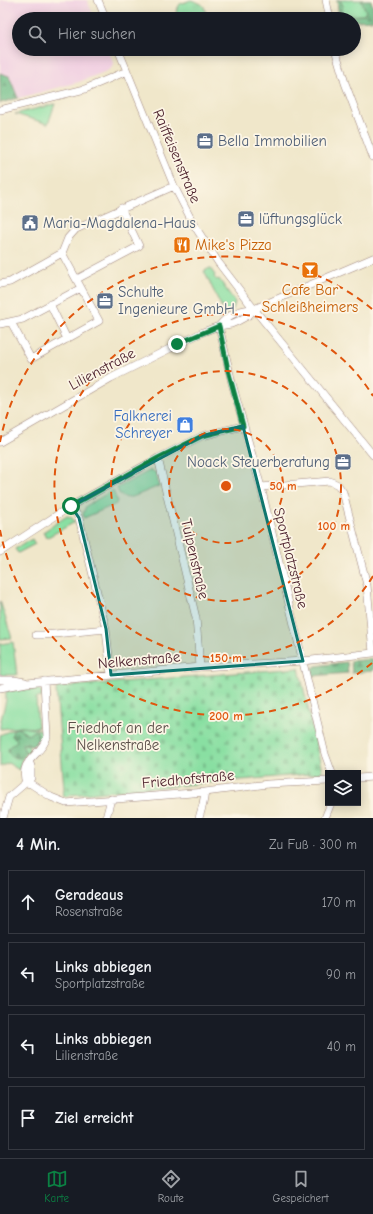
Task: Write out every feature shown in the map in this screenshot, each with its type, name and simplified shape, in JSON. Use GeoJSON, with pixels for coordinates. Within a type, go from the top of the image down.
{"type":"FeatureCollection","features":[{"type":"Feature","properties":{"kind":"street"},"geometry":{"type":"LineString","coordinates":[[98,0],[103,12]]}},
{"type":"Feature","properties":{"kind":"street"},"geometry":{"type":"LineString","coordinates":[[326,0],[329,12]]}},
{"type":"Feature","properties":{"kind":"street","name":"Raiffeisenstraße"},"geometry":{"type":"LineString","coordinates":[[121,56],[174,186],[194,226],[254,309],[373,455]]}},
{"type":"Feature","properties":{"kind":"street"},"geometry":{"type":"LineString","coordinates":[[337,56],[345,83],[373,157]]}},
{"type":"Feature","properties":{"kind":"street"},"geometry":{"type":"LineString","coordinates":[[0,110],[85,88],[127,71]]}},
{"type":"Feature","properties":{"kind":"street"},"geometry":{"type":"LineString","coordinates":[[0,284],[10,282],[62,252],[68,238],[76,228],[174,186]]}},
{"type":"Feature","properties":{"kind":"street"},"geometry":{"type":"LineString","coordinates":[[77,279],[139,246],[121,208]]}},
{"type":"Feature","properties":{"kind":"street"},"geometry":{"type":"LineString","coordinates":[[11,322],[31,359],[99,321],[62,252]]}},
{"type":"Feature","properties":{"kind":"street","name":"Lilienstraße"},"geometry":{"type":"LineString","coordinates":[[0,442],[110,378],[189,339],[219,326],[238,321],[249,315],[254,309],[373,258]]}},
{"type":"Feature","properties":{"kind":"street"},"geometry":{"type":"LineString","coordinates":[[0,324],[23,319],[81,288]]}},
{"type":"Feature","properties":{"kind":"street"},"geometry":{"type":"LineString","coordinates":[[50,304],[67,340]]}},
{"type":"Feature","properties":{"kind":"street","name":"Sportplatzstraße"},"geometry":{"type":"LineString","coordinates":[[219,326],[228,370],[261,487],[323,748],[331,770]]}},
{"type":"Feature","properties":{"kind":"street"},"geometry":{"type":"LineString","coordinates":[[0,552],[71,506],[158,458],[202,436],[243,426]]}},
{"type":"Feature","properties":{"kind":"street","name":"Tulpenstraße"},"geometry":{"type":"LineString","coordinates":[[158,458],[196,618],[200,667]]}},
{"type":"Feature","properties":{"kind":"street"},"geometry":{"type":"LineString","coordinates":[[261,487],[330,481],[338,485],[343,492],[366,585],[373,653]]}},
{"type":"Feature","properties":{"kind":"street"},"geometry":{"type":"LineString","coordinates":[[71,506],[79,518],[106,629],[111,675]]}},
{"type":"Feature","properties":{"kind":"street"},"geometry":{"type":"LineString","coordinates":[[36,635],[44,636],[106,629]]}},
{"type":"Feature","properties":{"kind":"street","name":"Nelkenstraße"},"geometry":{"type":"LineString","coordinates":[[0,688],[44,681],[200,667],[303,661],[373,653]]}},
{"type":"Feature","properties":{"kind":"street","name":"Nelkenstraße"},"geometry":{"type":"LineString","coordinates":[[0,680],[14,680],[27,683]]}},
{"type":"Feature","properties":{"kind":"street"},"geometry":{"type":"LineString","coordinates":[[2,818],[9,797],[26,783],[24,777],[25,766],[46,742],[44,681]]}},
{"type":"Feature","properties":{"kind":"street"},"geometry":{"type":"LineString","coordinates":[[361,778],[373,777]]}},
{"type":"Feature","properties":{"kind":"street","name":"Friedhofstraße"},"geometry":{"type":"LineString","coordinates":[[26,783],[51,797],[66,803],[205,792],[268,784],[325,781]]}},
{"type":"Feature","properties":{"kind":"street"},"geometry":{"type":"LineString","coordinates":[[199,818],[204,804],[205,792]]}},
{"type":"Feature","properties":{"kind":"street"},"geometry":{"type":"LineString","coordinates":[[106,818],[111,799]]}},
{"type":"Feature","properties":{"kind":"street"},"geometry":{"type":"LineString","coordinates":[[325,818],[329,806]]}},
{"type":"Feature","properties":{"kind":"highlighted area"},"geometry":{"type":"Polygon","coordinates":[[[243,426],[303,661],[111,675],[106,629],[79,518],[71,506],[202,436],[243,426]]]}},
{"type":"Feature","properties":{"kind":"shaded area"},"geometry":{"type":"Polygon","coordinates":[[[0,0],[87,0],[92,12],[12,12],[12,56],[111,56],[113,66],[109,70],[79,82],[0,103],[0,0]]]}},
{"type":"Feature","properties":{"kind":"green space"},"geometry":{"type":"Polygon","coordinates":[[[191,0],[200,3],[205,8],[205,12],[176,12],[180,4],[191,0]]]}},
{"type":"Feature","properties":{"kind":"green space"},"geometry":{"type":"Polygon","coordinates":[[[337,0],[340,0],[343,6],[340,12],[338,12],[337,0]]]}},
{"type":"Feature","properties":{"kind":"green space"},"geometry":{"type":"Polygon","coordinates":[[[340,0],[361,0],[366,11],[364,15],[361,15],[361,12],[340,12],[343,6],[340,0]]]}},
{"type":"Feature","properties":{"kind":"green space"},"geometry":{"type":"Polygon","coordinates":[[[361,0],[371,0],[373,7],[373,20],[361,21],[361,15],[364,15],[366,11],[361,0]]]}},
{"type":"Feature","properties":{"kind":"green space"},"geometry":{"type":"Polygon","coordinates":[[[0,73],[9,76],[18,98],[0,103],[0,73]]]}},
{"type":"Feature","properties":{"kind":"green space"},"geometry":{"type":"Polygon","coordinates":[[[55,104],[48,124],[15,114],[55,104]]]}},
{"type":"Feature","properties":{"kind":"green space"},"geometry":{"type":"Polygon","coordinates":[[[210,268],[215,275],[214,277],[217,280],[219,279],[235,302],[233,309],[225,314],[204,271],[210,268]]]}},
{"type":"Feature","properties":{"kind":"green space"},"geometry":{"type":"Polygon","coordinates":[[[151,470],[156,473],[159,486],[127,498],[120,495],[117,488],[151,470]]]}},
{"type":"Feature","properties":{"kind":"green space"},"geometry":{"type":"Polygon","coordinates":[[[113,490],[117,501],[116,504],[84,518],[83,514],[86,506],[113,490]]]}},
{"type":"Feature","properties":{"kind":"green space"},"geometry":{"type":"Polygon","coordinates":[[[67,516],[71,517],[75,522],[46,538],[43,532],[67,516]]]}},
{"type":"Feature","properties":{"kind":"green space"},"geometry":{"type":"Polygon","coordinates":[[[32,539],[35,544],[18,553],[15,549],[32,539]]]}},
{"type":"Feature","properties":{"kind":"green space"},"geometry":{"type":"Polygon","coordinates":[[[0,601],[12,638],[0,639],[0,601]]]}},
{"type":"Feature","properties":{"kind":"green space"},"geometry":{"type":"Polygon","coordinates":[[[13,642],[17,675],[0,675],[0,644],[13,642]]]}},
{"type":"Feature","properties":{"kind":"green space"},"geometry":{"type":"Polygon","coordinates":[[[373,659],[373,671],[352,673],[351,661],[373,659]]]}},
{"type":"Feature","properties":{"kind":"green space"},"geometry":{"type":"Polygon","coordinates":[[[347,662],[348,673],[312,676],[312,669],[316,666],[347,662]]]}},
{"type":"Feature","properties":{"kind":"green space","name":"Friedhof an der Nelkenstraße"},"geometry":{"type":"Polygon","coordinates":[[[299,668],[322,771],[321,773],[70,795],[67,797],[63,795],[64,788],[56,689],[58,687],[299,668]]]}},
{"type":"Feature","properties":{"kind":"green space"},"geometry":{"type":"Polygon","coordinates":[[[39,689],[42,697],[36,698],[38,728],[21,727],[0,729],[6,700],[6,691],[39,689]]]}},
{"type":"Feature","properties":{"kind":"green space"},"geometry":{"type":"Polygon","coordinates":[[[21,727],[42,730],[43,737],[38,742],[18,728],[21,727]]]}},
{"type":"Feature","properties":{"kind":"green space"},"geometry":{"type":"Polygon","coordinates":[[[18,728],[28,735],[33,731],[37,731],[38,735],[37,742],[33,747],[29,744],[22,744],[25,751],[21,758],[13,757],[8,750],[9,747],[17,741],[16,738],[12,736],[13,729],[18,728]]]}},
{"type":"Feature","properties":{"kind":"green space"},"geometry":{"type":"Polygon","coordinates":[[[13,729],[12,736],[16,738],[25,752],[21,745],[31,745],[28,748],[30,750],[21,761],[19,770],[8,763],[0,767],[0,735],[13,729]]]}},
{"type":"Feature","properties":{"kind":"place","name":"Bella Immobilien"},"geometry":{"type":"Point","coordinates":[205,141]}},
{"type":"Feature","properties":{"kind":"place","name":"lüftungsglück"},"geometry":{"type":"Point","coordinates":[246,219]}},
{"type":"Feature","properties":{"kind":"place","name":"Maria-Magdalena-Haus"},"geometry":{"type":"Point","coordinates":[30,223]}},
{"type":"Feature","properties":{"kind":"place","name":"Mike's Pizza"},"geometry":{"type":"Point","coordinates":[182,245]}},
{"type":"Feature","properties":{"kind":"place","name":"Cafe Bar Schleißheimers"},"geometry":{"type":"Point","coordinates":[310,270]}},
{"type":"Feature","properties":{"kind":"place","name":"Schulte Ingenieure GmbH"},"geometry":{"type":"Point","coordinates":[105,301]}},
{"type":"Feature","properties":{"kind":"place","name":"Falknerei Schreyer"},"geometry":{"type":"Point","coordinates":[185,425]}},
{"type":"Feature","properties":{"kind":"place","name":"Noack Steuerberatung"},"geometry":{"type":"Point","coordinates":[343,462]}},
{"type":"Feature","properties":{"kind":"route"},"geometry":{"type":"LineString","coordinates":[[71,506],[158,458],[202,436],[243,426],[228,370],[219,326],[177,344]]}}]}
